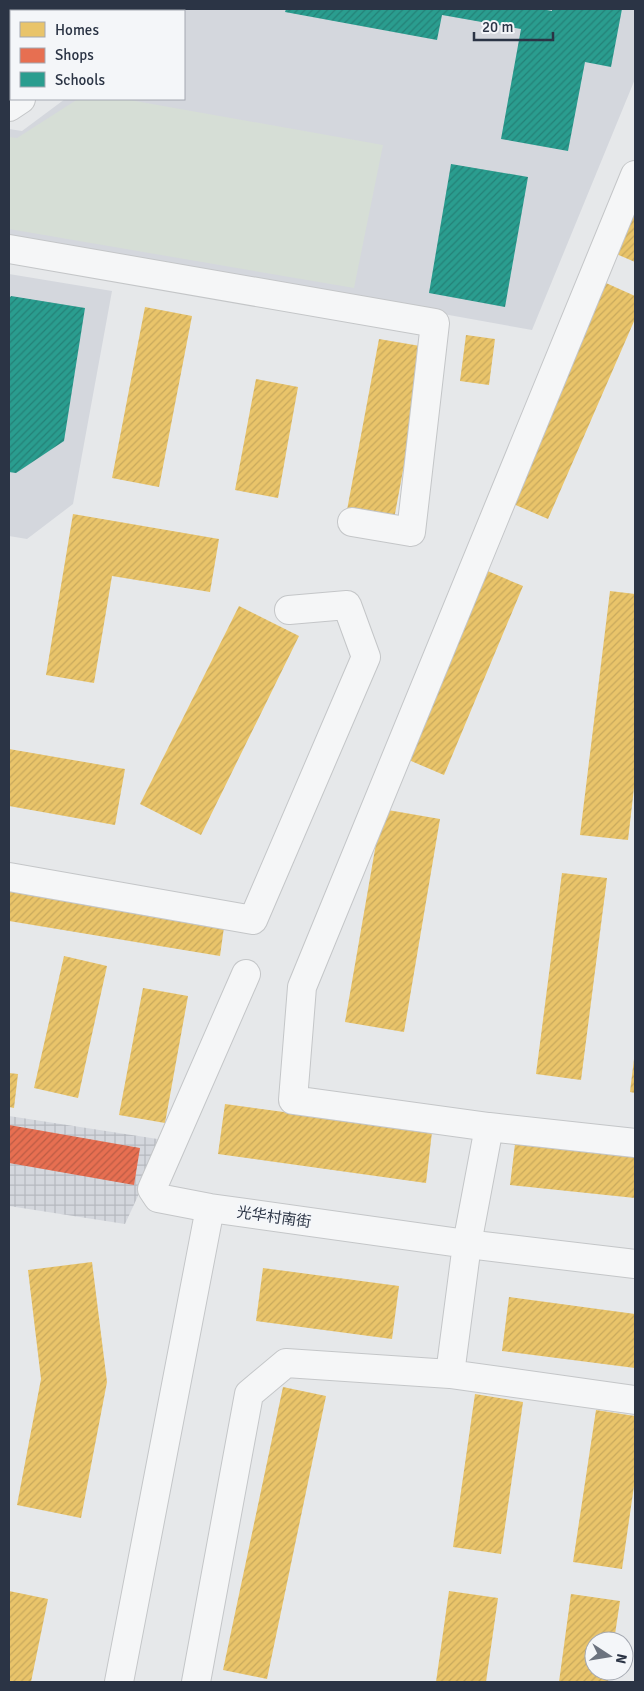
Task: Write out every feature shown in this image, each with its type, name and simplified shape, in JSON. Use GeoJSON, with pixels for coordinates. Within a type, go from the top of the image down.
{"type":"FeatureCollection","features":[{"type":"Feature","properties":{"kind":"street"},"geometry":{"type":"LineString","coordinates":[[635,174],[302,987],[293,1100],[489,1127],[635,1143]]}},
{"type":"Feature","properties":{"kind":"street"},"geometry":{"type":"LineString","coordinates":[[9,249],[435,323],[411,532],[352,522]]}},
{"type":"Feature","properties":{"kind":"street"},"geometry":{"type":"LineString","coordinates":[[9,877],[253,920],[366,657],[347,605],[289,610]]}},
{"type":"Feature","properties":{"kind":"street","name":"光华村南街"},"geometry":{"type":"LineString","coordinates":[[246,974],[152,1188],[158,1198],[210,1208],[467,1244],[635,1264]]}},
{"type":"Feature","properties":{"kind":"street"},"geometry":{"type":"LineString","coordinates":[[450,1374],[467,1244],[489,1127]]}},
{"type":"Feature","properties":{"kind":"street"},"geometry":{"type":"LineString","coordinates":[[119,1682],[210,1208]]}},
{"type":"Feature","properties":{"kind":"street"},"geometry":{"type":"LineString","coordinates":[[196,1682],[249,1394],[286,1363],[450,1374],[635,1400]]}},
{"type":"Feature","properties":{"kind":"shaded area"},"geometry":{"type":"Polygon","coordinates":[[[635,9],[635,79],[532,330],[9,236],[9,129],[22,131],[64,100],[185,100],[185,10],[182,10],[635,9]]]}},
{"type":"Feature","properties":{"kind":"shaded area"},"geometry":{"type":"Polygon","coordinates":[[[76,100],[130,100],[383,145],[354,288],[9,229],[9,137],[17,138],[76,100]]]}},
{"type":"Feature","properties":{"kind":"shaded area"},"geometry":{"type":"Polygon","coordinates":[[[9,274],[112,291],[73,504],[27,539],[9,536],[9,274]]]}},
{"type":"Feature","properties":{"kind":"shaded area"},"geometry":{"type":"Polygon","coordinates":[[[9,1116],[164,1140],[125,1224],[9,1206],[9,1116]]]}},
{"type":"Feature","properties":{"kind":"building: Homes"},"geometry":{"type":"Polygon","coordinates":[[[631,214],[635,216],[635,262],[614,253],[631,214]]]}},
{"type":"Feature","properties":{"kind":"building: Homes"},"geometry":{"type":"Polygon","coordinates":[[[606,283],[635,296],[635,319],[548,519],[511,503],[606,283]]]}},
{"type":"Feature","properties":{"kind":"building: Homes"},"geometry":{"type":"Polygon","coordinates":[[[145,307],[192,316],[159,487],[112,478],[145,307]]]}},
{"type":"Feature","properties":{"kind":"building: Homes"},"geometry":{"type":"Polygon","coordinates":[[[466,335],[495,339],[489,385],[460,381],[466,335]]]}},
{"type":"Feature","properties":{"kind":"building: Homes"},"geometry":{"type":"Polygon","coordinates":[[[379,339],[426,347],[394,519],[347,510],[379,339]]]}},
{"type":"Feature","properties":{"kind":"building: Homes"},"geometry":{"type":"Polygon","coordinates":[[[256,379],[298,387],[278,498],[235,490],[256,379]]]}},
{"type":"Feature","properties":{"kind":"building: Homes"},"geometry":{"type":"Polygon","coordinates":[[[73,514],[219,539],[210,592],[112,576],[94,683],[46,675],[73,514]]]}},
{"type":"Feature","properties":{"kind":"building: Homes"},"geometry":{"type":"Polygon","coordinates":[[[483,569],[523,586],[444,775],[404,758],[483,569]]]}},
{"type":"Feature","properties":{"kind":"building: Homes"},"geometry":{"type":"Polygon","coordinates":[[[610,591],[635,594],[635,779],[628,840],[580,835],[610,591]]]}},
{"type":"Feature","properties":{"kind":"building: Homes"},"geometry":{"type":"Polygon","coordinates":[[[239,606],[299,636],[201,835],[140,804],[239,606]]]}},
{"type":"Feature","properties":{"kind":"building: Homes"},"geometry":{"type":"Polygon","coordinates":[[[9,749],[125,769],[115,825],[9,806],[9,749]]]}},
{"type":"Feature","properties":{"kind":"building: Homes"},"geometry":{"type":"Polygon","coordinates":[[[382,809],[440,819],[404,1032],[345,1022],[382,809]]]}},
{"type":"Feature","properties":{"kind":"building: Homes"},"geometry":{"type":"Polygon","coordinates":[[[562,873],[607,878],[581,1080],[536,1074],[562,873]]]}},
{"type":"Feature","properties":{"kind":"building: Homes"},"geometry":{"type":"Polygon","coordinates":[[[9,891],[224,927],[220,956],[9,921],[9,891]]]}},
{"type":"Feature","properties":{"kind":"building: Homes"},"geometry":{"type":"Polygon","coordinates":[[[64,956],[107,966],[78,1098],[34,1088],[64,956]]]}},
{"type":"Feature","properties":{"kind":"building: Homes"},"geometry":{"type":"Polygon","coordinates":[[[143,988],[188,996],[165,1123],[119,1115],[143,988]]]}},
{"type":"Feature","properties":{"kind":"building: Homes"},"geometry":{"type":"Polygon","coordinates":[[[635,1059],[635,1093],[630,1092],[635,1059]]]}},
{"type":"Feature","properties":{"kind":"building: Homes"},"geometry":{"type":"Polygon","coordinates":[[[9,1073],[18,1074],[14,1108],[9,1107],[9,1073]]]}},
{"type":"Feature","properties":{"kind":"building: Homes"},"geometry":{"type":"Polygon","coordinates":[[[225,1104],[432,1132],[426,1183],[218,1154],[225,1104]]]}},
{"type":"Feature","properties":{"kind":"building: Homes"},"geometry":{"type":"Polygon","coordinates":[[[515,1144],[635,1156],[635,1198],[510,1185],[515,1144]]]}},
{"type":"Feature","properties":{"kind":"building: Homes"},"geometry":{"type":"Polygon","coordinates":[[[92,1262],[107,1382],[81,1518],[17,1505],[41,1379],[28,1270],[92,1262]]]}},
{"type":"Feature","properties":{"kind":"building: Homes"},"geometry":{"type":"Polygon","coordinates":[[[263,1268],[399,1286],[392,1339],[256,1321],[263,1268]]]}},
{"type":"Feature","properties":{"kind":"building: Homes"},"geometry":{"type":"Polygon","coordinates":[[[509,1297],[635,1314],[635,1368],[502,1351],[509,1297]]]}},
{"type":"Feature","properties":{"kind":"building: Homes"},"geometry":{"type":"Polygon","coordinates":[[[283,1387],[326,1396],[267,1679],[223,1670],[283,1387]]]}},
{"type":"Feature","properties":{"kind":"building: Homes"},"geometry":{"type":"Polygon","coordinates":[[[475,1394],[523,1402],[501,1554],[453,1547],[475,1394]]]}},
{"type":"Feature","properties":{"kind":"building: Homes"},"geometry":{"type":"Polygon","coordinates":[[[596,1410],[635,1416],[635,1479],[622,1569],[573,1562],[596,1410]]]}},
{"type":"Feature","properties":{"kind":"building: Homes"},"geometry":{"type":"Polygon","coordinates":[[[9,1591],[48,1599],[31,1682],[9,1682],[9,1591]]]}},
{"type":"Feature","properties":{"kind":"building: Homes"},"geometry":{"type":"Polygon","coordinates":[[[449,1591],[498,1598],[486,1682],[436,1682],[449,1591]]]}},
{"type":"Feature","properties":{"kind":"building: Homes"},"geometry":{"type":"Polygon","coordinates":[[[571,1594],[620,1601],[616,1631],[584,1631],[584,1681],[608,1682],[559,1682],[571,1594]]]}},
{"type":"Feature","properties":{"kind":"building: Shops"},"geometry":{"type":"Polygon","coordinates":[[[9,1125],[140,1148],[134,1185],[9,1163],[9,1125]]]}},
{"type":"Feature","properties":{"kind":"building: Schools"},"geometry":{"type":"Polygon","coordinates":[[[286,9],[542,9],[552,11],[552,9],[622,9],[611,67],[585,62],[568,151],[501,139],[521,29],[442,15],[437,40],[285,12],[286,9]]]}},
{"type":"Feature","properties":{"kind":"building: Schools"},"geometry":{"type":"Polygon","coordinates":[[[451,164],[528,177],[505,307],[429,293],[451,164]]]}},
{"type":"Feature","properties":{"kind":"building: Schools"},"geometry":{"type":"Polygon","coordinates":[[[11,296],[85,308],[64,441],[16,473],[9,472],[9,299],[11,296]]]}}]}
